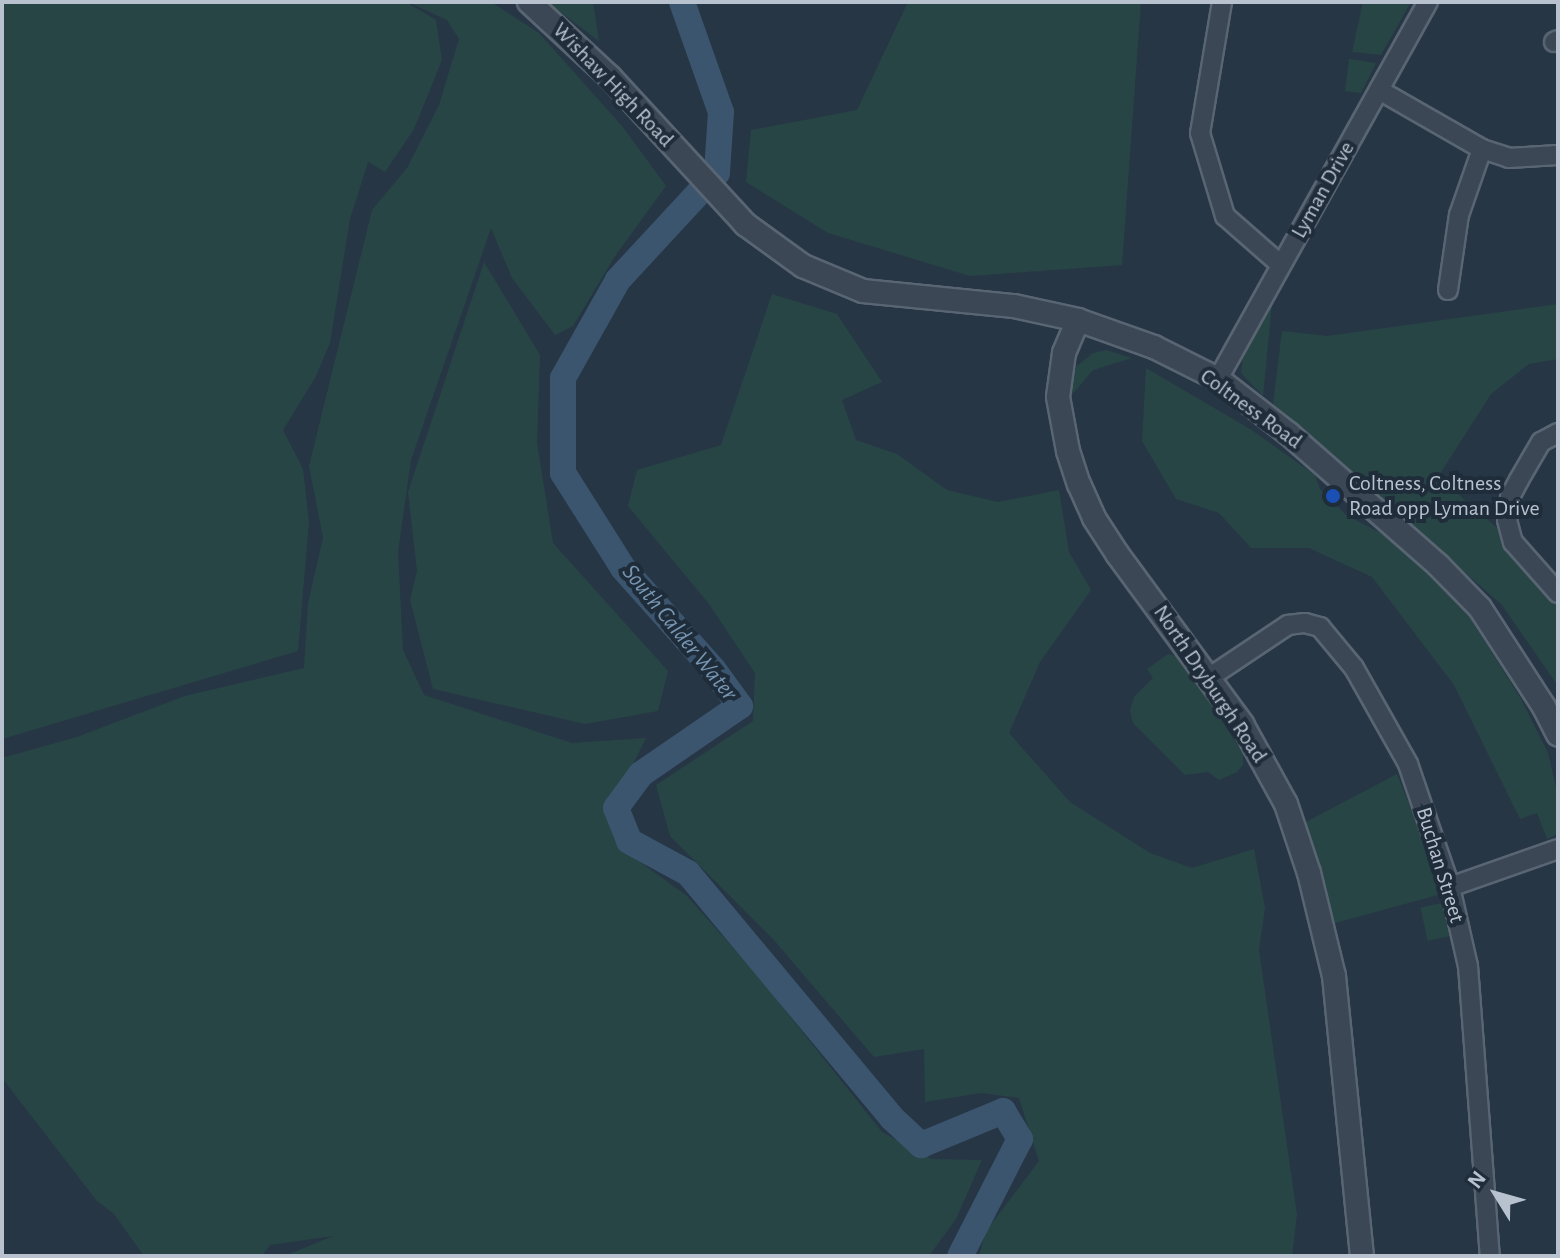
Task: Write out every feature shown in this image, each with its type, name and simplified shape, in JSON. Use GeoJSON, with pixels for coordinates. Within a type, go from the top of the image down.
{"type":"FeatureCollection","features":[{"type":"Feature","properties":{"kind":"street","name":"Wishaw High Road"},"geometry":{"type":"LineString","coordinates":[[529,2],[610,77],[745,224]]}},
{"type":"Feature","properties":{"kind":"street"},"geometry":{"type":"LineString","coordinates":[[1222,2],[1200,133],[1225,216],[1281,265]]}},
{"type":"Feature","properties":{"kind":"street","name":"Lyman Drive"},"geometry":{"type":"LineString","coordinates":[[1218,379],[1428,2]]}},
{"type":"Feature","properties":{"kind":"street"},"geometry":{"type":"LineString","coordinates":[[1379,90],[1482,149],[1509,158],[1558,155]]}},
{"type":"Feature","properties":{"kind":"street"},"geometry":{"type":"LineString","coordinates":[[1448,290],[1459,215],[1482,149]]}},
{"type":"Feature","properties":{"kind":"street","name":"Coltness Road"},"geometry":{"type":"LineString","coordinates":[[745,224],[803,266],[863,291],[1014,306],[1078,320],[1154,347],[1218,379],[1300,444],[1438,565],[1480,608],[1544,707],[1558,735]]}},
{"type":"Feature","properties":{"kind":"street","name":"North Dryburgh Road"},"geometry":{"type":"LineString","coordinates":[[1078,320],[1064,353],[1058,397],[1068,451],[1079,484],[1094,518],[1118,555],[1242,724],[1286,804],[1313,886],[1334,976],[1362,1256]]}},
{"type":"Feature","properties":{"kind":"street"},"geometry":{"type":"LineString","coordinates":[[1558,433],[1541,442],[1510,497],[1507,520],[1513,542],[1558,593]]}},
{"type":"Feature","properties":{"kind":"street","name":"Buchan Street"},"geometry":{"type":"LineString","coordinates":[[1210,677],[1288,625],[1305,623],[1320,627],[1354,668],[1408,764],[1450,887],[1468,966],[1490,1256]]}},
{"type":"Feature","properties":{"kind":"street"},"geometry":{"type":"LineString","coordinates":[[1450,887],[1558,849]]}},
{"type":"Feature","properties":{"kind":"green space"},"geometry":{"type":"Polygon","coordinates":[[[2,2],[406,2],[436,20],[442,60],[414,129],[385,172],[368,162],[350,219],[330,343],[315,378],[283,430],[303,469],[309,522],[298,651],[2,739],[2,2]]]}},
{"type":"Feature","properties":{"kind":"green space"},"geometry":{"type":"Polygon","coordinates":[[[408,2],[491,2],[539,33],[622,126],[666,186],[615,256],[573,326],[555,335],[512,278],[491,228],[411,460],[398,552],[403,650],[424,695],[572,743],[646,738],[609,812],[618,846],[687,896],[758,976],[882,1132],[931,1159],[982,1160],[956,1219],[929,1256],[287,1255],[333,1236],[270,1245],[262,1256],[144,1256],[114,1214],[97,1201],[2,1078],[2,758],[77,737],[185,696],[304,668],[308,603],[323,538],[309,466],[372,210],[407,168],[439,105],[459,39],[447,20],[408,2]]]}},
{"type":"Feature","properties":{"kind":"green space"},"geometry":{"type":"Polygon","coordinates":[[[547,2],[593,2],[599,41],[547,2]]]}},
{"type":"Feature","properties":{"kind":"green space"},"geometry":{"type":"Polygon","coordinates":[[[908,2],[1141,2],[1122,265],[970,276],[828,233],[746,182],[751,130],[857,110],[908,2]]]}},
{"type":"Feature","properties":{"kind":"green space"},"geometry":{"type":"Polygon","coordinates":[[[1363,2],[1411,2],[1381,55],[1352,52],[1363,2]]]}},
{"type":"Feature","properties":{"kind":"green space"},"geometry":{"type":"Polygon","coordinates":[[[1349,59],[1376,63],[1361,93],[1345,91],[1349,59]]]}},
{"type":"Feature","properties":{"kind":"green space"},"geometry":{"type":"Polygon","coordinates":[[[484,262],[540,355],[537,443],[553,543],[668,671],[658,711],[585,724],[433,689],[410,600],[417,571],[408,492],[484,262]]]}},
{"type":"Feature","properties":{"kind":"green space"},"geometry":{"type":"Polygon","coordinates":[[[1273,293],[1263,396],[1241,373],[1244,348],[1273,293]]]}},
{"type":"Feature","properties":{"kind":"green space"},"geometry":{"type":"Polygon","coordinates":[[[772,294],[837,314],[882,382],[842,400],[856,440],[897,454],[947,490],[998,502],[1059,490],[1069,552],[1091,590],[1040,662],[1009,733],[1070,802],[1150,853],[1192,868],[1254,849],[1265,908],[1259,950],[1297,1215],[1292,1256],[979,1256],[986,1231],[1039,1161],[1019,1098],[981,1093],[925,1102],[924,1049],[874,1057],[773,939],[670,836],[656,785],[753,721],[755,673],[709,604],[628,506],[637,470],[721,445],[772,294]]]}},
{"type":"Feature","properties":{"kind":"green space"},"geometry":{"type":"Polygon","coordinates":[[[1558,304],[1558,359],[1529,364],[1491,394],[1438,477],[1502,532],[1507,543],[1558,602],[1558,686],[1502,605],[1273,404],[1282,331],[1327,336],[1558,304]]]}},
{"type":"Feature","properties":{"kind":"green space"},"geometry":{"type":"Polygon","coordinates":[[[1106,350],[1132,358],[1093,370],[1070,397],[1069,379],[1077,366],[1093,353],[1106,350]]]}},
{"type":"Feature","properties":{"kind":"green space"},"geometry":{"type":"Polygon","coordinates":[[[1146,368],[1250,429],[1315,475],[1320,489],[1347,516],[1383,534],[1430,575],[1469,616],[1521,699],[1548,753],[1558,796],[1558,834],[1547,839],[1537,813],[1520,819],[1454,685],[1372,577],[1309,548],[1251,548],[1219,513],[1176,499],[1142,441],[1146,368]]]}},
{"type":"Feature","properties":{"kind":"green space"},"geometry":{"type":"Polygon","coordinates":[[[1168,654],[1181,657],[1243,754],[1243,765],[1237,772],[1219,780],[1208,772],[1185,775],[1133,723],[1130,710],[1134,697],[1153,678],[1147,669],[1168,654]]]}},
{"type":"Feature","properties":{"kind":"green space"},"geometry":{"type":"Polygon","coordinates":[[[1397,774],[1424,841],[1438,895],[1335,923],[1304,823],[1397,774]]]}},
{"type":"Feature","properties":{"kind":"green space"},"geometry":{"type":"Polygon","coordinates":[[[1442,903],[1449,936],[1428,941],[1420,908],[1442,903]]]}},
{"type":"Feature","properties":{"kind":"waterway","name":"South Calder Water"},"geometry":{"type":"LineString","coordinates":[[682,2],[721,112],[717,173],[618,280],[563,378],[563,473],[623,568],[713,669],[740,706],[641,774],[616,808],[629,841],[688,873],[892,1118],[921,1145],[1003,1111],[1020,1139],[960,1256]]}},
{"type":"Feature","properties":{"kind":"place","name":"Coltness, Coltness Road opp Lyman Drive"},"geometry":{"type":"Point","coordinates":[1333,496]}}]}
